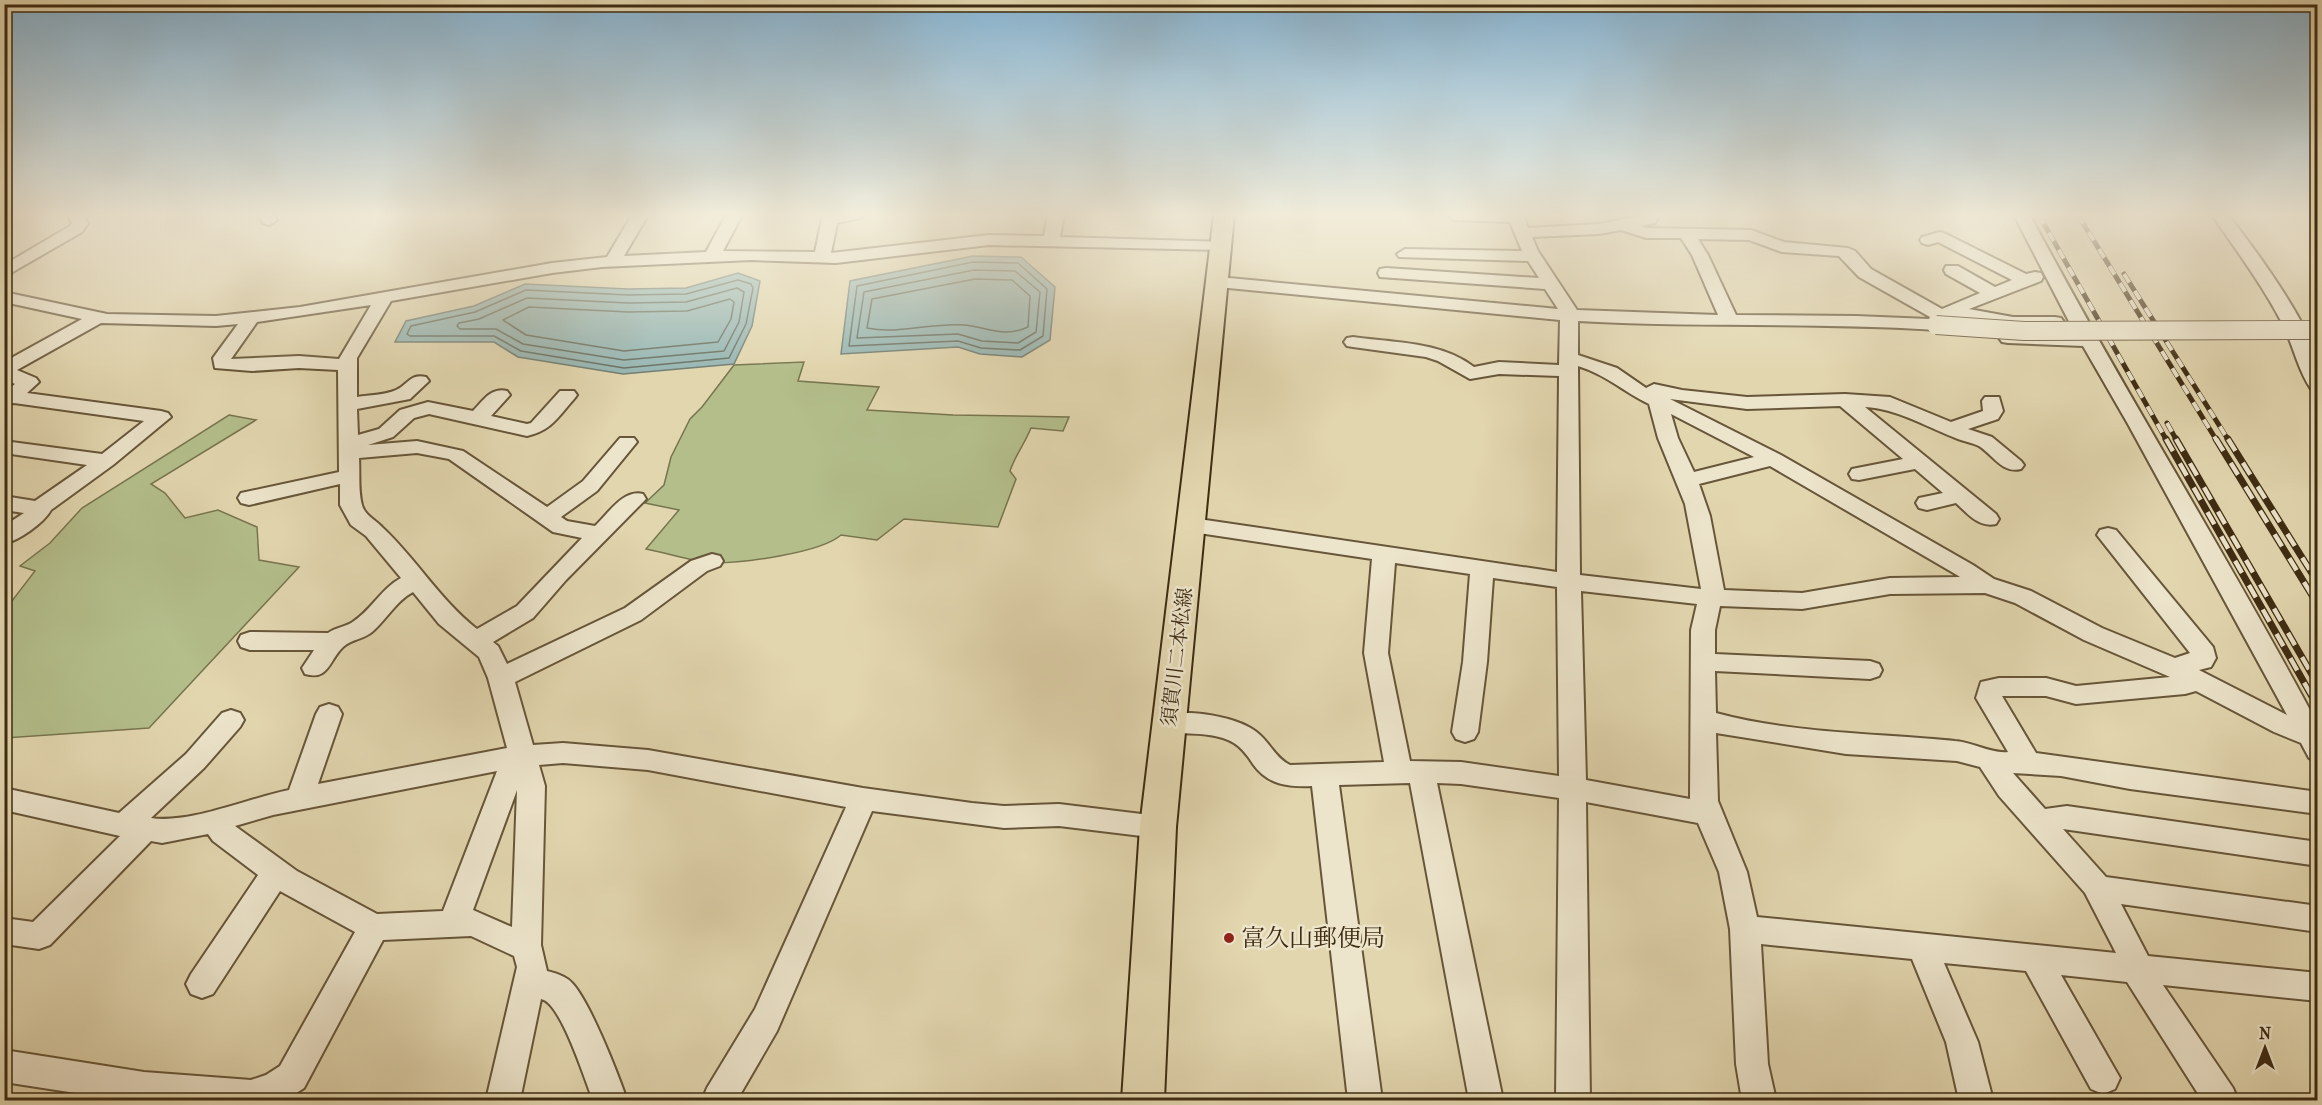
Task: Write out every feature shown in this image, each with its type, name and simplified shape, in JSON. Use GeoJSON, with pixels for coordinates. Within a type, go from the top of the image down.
{"type":"FeatureCollection","features":[{"type":"Feature","properties":{"kind":"main road","name":"須賀川二本松線"},"geometry":{"type":"LineString","coordinates":[[1143,1101],[1158,827],[1219,267]]}},
{"type":"Feature","properties":{"kind":"street"},"geometry":{"type":"LineString","coordinates":[[4,297],[99,317],[139,321],[251,318],[564,267]]}},
{"type":"Feature","properties":{"kind":"street"},"geometry":{"type":"LineString","coordinates":[[1541,267],[1567,309],[1568,316],[1573,1101]]}},
{"type":"Feature","properties":{"kind":"street"},"geometry":{"type":"LineString","coordinates":[[1705,267],[1730,321]]}},
{"type":"Feature","properties":{"kind":"street"},"geometry":{"type":"LineString","coordinates":[[1859,267],[1865,273],[1943,318],[2024,331],[2318,330]]}},
{"type":"Feature","properties":{"kind":"street"},"geometry":{"type":"LineString","coordinates":[[1998,267],[2026,281]]}},
{"type":"Feature","properties":{"kind":"street"},"geometry":{"type":"LineString","coordinates":[[2047,267],[2314,743]]}},
{"type":"Feature","properties":{"kind":"street"},"geometry":{"type":"LineString","coordinates":[[2257,267],[2309,341],[2318,386]]}},
{"type":"Feature","properties":{"kind":"street"},"geometry":{"type":"LineString","coordinates":[[1952,270],[1995,294]]}},
{"type":"Feature","properties":{"kind":"street"},"geometry":{"type":"LineString","coordinates":[[1943,318],[1954,309],[2050,272]]}},
{"type":"Feature","properties":{"kind":"street"},"geometry":{"type":"LineString","coordinates":[[1386,273],[1553,284]]}},
{"type":"Feature","properties":{"kind":"street"},"geometry":{"type":"LineString","coordinates":[[1218,282],[1568,316],[1911,323],[1943,318],[2078,323]]}},
{"type":"Feature","properties":{"kind":"street"},"geometry":{"type":"LineString","coordinates":[[384,298],[348,358],[347,405],[351,505],[358,520],[374,531],[447,618],[489,652],[501,678],[519,757],[531,786],[526,945],[532,967],[503,1101]]}},
{"type":"Feature","properties":{"kind":"street"},"geometry":{"type":"LineString","coordinates":[[8,399],[29,382],[9,374],[6,370],[99,317]]}},
{"type":"Feature","properties":{"kind":"street"},"geometry":{"type":"LineString","coordinates":[[251,318],[222,358],[222,364],[299,362],[348,365]]}},
{"type":"Feature","properties":{"kind":"street"},"geometry":{"type":"LineString","coordinates":[[1911,323],[1919,331],[1929,333],[2090,341]]}},
{"type":"Feature","properties":{"kind":"street"},"geometry":{"type":"LineString","coordinates":[[1353,342],[1437,355],[1456,362],[1470,373],[1499,368],[1568,365],[1606,368],[1631,388],[1732,436],[1774,459],[1965,570],[1986,585],[2023,597],[2093,634],[2187,674],[2314,743]]}},
{"type":"Feature","properties":{"kind":"street"},"geometry":{"type":"LineString","coordinates":[[347,405],[403,395],[419,381]]}},
{"type":"Feature","properties":{"kind":"street"},"geometry":{"type":"LineString","coordinates":[[1626,383],[1682,396],[1747,403],[1864,400],[1899,405],[1985,441],[2014,465]]}},
{"type":"Feature","properties":{"kind":"street"},"geometry":{"type":"LineString","coordinates":[[478,418],[500,395]]}},
{"type":"Feature","properties":{"kind":"street"},"geometry":{"type":"LineString","coordinates":[[349,458],[386,433],[397,421],[417,410],[442,410],[527,430],[538,427],[567,395]]}},
{"type":"Feature","properties":{"kind":"street"},"geometry":{"type":"LineString","coordinates":[[4,502],[38,508],[42,506],[106,461],[161,417],[8,399]]}},
{"type":"Feature","properties":{"kind":"street"},"geometry":{"type":"LineString","coordinates":[[1845,400],[1988,519]]}},
{"type":"Feature","properties":{"kind":"street"},"geometry":{"type":"LineString","coordinates":[[1952,428],[1990,415],[1993,411],[1992,401]]}},
{"type":"Feature","properties":{"kind":"street"},"geometry":{"type":"LineString","coordinates":[[1659,402],[1665,433],[1693,496],[1713,588],[1707,605],[1703,630],[1705,720],[1703,792],[1721,848],[1733,873],[1745,929],[1752,1064],[1758,1101]]}},
{"type":"Feature","properties":{"kind":"street"},"geometry":{"type":"LineString","coordinates":[[547,517],[590,486],[627,442]]}},
{"type":"Feature","properties":{"kind":"street"},"geometry":{"type":"LineString","coordinates":[[4,447],[106,461]]}},
{"type":"Feature","properties":{"kind":"street"},"geometry":{"type":"LineString","coordinates":[[249,498],[376,449],[428,448],[444,450],[456,456],[531,504],[547,517],[569,529],[599,534]]}},
{"type":"Feature","properties":{"kind":"street"},"geometry":{"type":"LineString","coordinates":[[1687,480],[1774,459]]}},
{"type":"Feature","properties":{"kind":"street"},"geometry":{"type":"LineString","coordinates":[[1859,474],[1920,462]]}},
{"type":"Feature","properties":{"kind":"street"},"geometry":{"type":"LineString","coordinates":[[1927,503],[1959,496]]}},
{"type":"Feature","properties":{"kind":"street"},"geometry":{"type":"LineString","coordinates":[[476,641],[525,612],[635,499]]}},
{"type":"Feature","properties":{"kind":"street"},"geometry":{"type":"LineString","coordinates":[[4,537],[39,512],[42,506]]}},
{"type":"Feature","properties":{"kind":"street"},"geometry":{"type":"LineString","coordinates":[[1192,525],[1482,568],[1711,598],[1802,601],[1890,586],[1986,585]]}},
{"type":"Feature","properties":{"kind":"street"},"geometry":{"type":"LineString","coordinates":[[2028,762],[1989,698],[1990,689],[2046,687],[2076,695],[2185,685],[2188,662],[2202,661],[2204,658],[2204,654],[2108,535]]}},
{"type":"Feature","properties":{"kind":"street"},"geometry":{"type":"LineString","coordinates":[[1384,554],[1376,653],[1411,773],[1486,1101]]}},
{"type":"Feature","properties":{"kind":"street"},"geometry":{"type":"LineString","coordinates":[[501,678],[628,617],[699,566],[712,561]]}},
{"type":"Feature","properties":{"kind":"street"},"geometry":{"type":"LineString","coordinates":[[1465,732],[1475,662],[1482,568]]}},
{"type":"Feature","properties":{"kind":"street"},"geometry":{"type":"LineString","coordinates":[[314,668],[333,642],[345,633],[362,628],[399,589],[416,580]]}},
{"type":"Feature","properties":{"kind":"street"},"geometry":{"type":"LineString","coordinates":[[250,641],[333,642]]}},
{"type":"Feature","properties":{"kind":"street"},"geometry":{"type":"LineString","coordinates":[[1704,662],[1870,670]]}},
{"type":"Feature","properties":{"kind":"street"},"geometry":{"type":"LineString","coordinates":[[299,800],[329,714]]}},
{"type":"Feature","properties":{"kind":"street"},"geometry":{"type":"LineString","coordinates":[[4,931],[39,936],[231,720]]}},
{"type":"Feature","properties":{"kind":"street"},"geometry":{"type":"LineString","coordinates":[[1705,720],[1731,727],[1846,744],[1957,751],[1981,756],[1992,764],[2009,788],[2098,888],[2128,945],[2142,981],[2221,1101]]}},
{"type":"Feature","properties":{"kind":"street"},"geometry":{"type":"LineString","coordinates":[[1169,723],[1219,728],[1243,736],[1253,744],[1269,767],[1282,774],[1297,776],[1461,773],[1571,790],[1588,790],[1710,814]]}},
{"type":"Feature","properties":{"kind":"street"},"geometry":{"type":"LineString","coordinates":[[6,802],[162,831],[214,821],[273,804],[519,757],[563,753],[648,760],[863,799],[989,816],[1059,815],[1158,827]]}},
{"type":"Feature","properties":{"kind":"street"},"geometry":{"type":"LineString","coordinates":[[453,923],[519,757]]}},
{"type":"Feature","properties":{"kind":"street"},"geometry":{"type":"LineString","coordinates":[[1992,764],[2028,762],[2318,803]]}},
{"type":"Feature","properties":{"kind":"street"},"geometry":{"type":"LineString","coordinates":[[1324,774],[1365,1101]]}},
{"type":"Feature","properties":{"kind":"street"},"geometry":{"type":"LineString","coordinates":[[719,1101],[766,1020],[863,799]]}},
{"type":"Feature","properties":{"kind":"street"},"geometry":{"type":"LineString","coordinates":[[2039,820],[2067,817],[2318,854]]}},
{"type":"Feature","properties":{"kind":"street"},"geometry":{"type":"LineString","coordinates":[[214,821],[223,833],[276,872],[374,927],[474,923],[512,942],[526,945]]}},
{"type":"Feature","properties":{"kind":"street"},"geometry":{"type":"LineString","coordinates":[[202,984],[276,872]]}},
{"type":"Feature","properties":{"kind":"street"},"geometry":{"type":"LineString","coordinates":[[2098,888],[2318,919]]}},
{"type":"Feature","properties":{"kind":"street"},"geometry":{"type":"LineString","coordinates":[[4,1066],[139,1094],[262,1095],[292,1077],[374,927]]}},
{"type":"Feature","properties":{"kind":"street"},"geometry":{"type":"LineString","coordinates":[[1745,929],[2318,987]]}},
{"type":"Feature","properties":{"kind":"street"},"geometry":{"type":"LineString","coordinates":[[1922,948],[1956,1028],[1975,1084],[1976,1101]]}},
{"type":"Feature","properties":{"kind":"street"},"geometry":{"type":"LineString","coordinates":[[2036,960],[2103,1078]]}},
{"type":"Feature","properties":{"kind":"street"},"geometry":{"type":"LineString","coordinates":[[529,984],[544,984],[560,992],[572,1011],[610,1101]]}},
{"type":"Feature","properties":{"kind":"green space"},"geometry":{"type":"Polygon","coordinates":[[[804,362],[798,381],[879,387],[867,410],[953,415],[1069,417],[1063,431],[1031,428],[1010,471],[1016,479],[998,527],[904,519],[877,540],[841,535],[817,547],[799,552],[727,563],[698,561],[646,549],[679,510],[645,503],[664,485],[671,457],[690,419],[734,365],[804,362]]]}},
{"type":"Feature","properties":{"kind":"green space"},"geometry":{"type":"Polygon","coordinates":[[[229,415],[256,420],[151,484],[165,493],[185,518],[218,510],[257,527],[259,560],[299,567],[149,728],[5,738],[5,610],[35,571],[20,566],[50,543],[82,508],[229,415]]]}},
{"type":"Feature","properties":{"kind":"water"},"geometry":{"type":"Polygon","coordinates":[[[921,267],[1032,267],[1055,287],[1050,340],[1022,357],[980,354],[958,347],[841,354],[850,281],[921,267]]]}},
{"type":"Feature","properties":{"kind":"water"},"geometry":{"type":"Polygon","coordinates":[[[738,273],[760,281],[752,326],[734,364],[623,374],[518,357],[494,342],[395,342],[406,321],[474,306],[525,284],[628,289],[686,288],[738,273]]]}},
{"type":"Feature","properties":{"kind":"railway"},"geometry":{"type":"LineString","coordinates":[[2068,267],[2167,441]]}},
{"type":"Feature","properties":{"kind":"railway"},"geometry":{"type":"LineString","coordinates":[[2110,267],[2217,441]]}},
{"type":"Feature","properties":{"kind":"railway"},"geometry":{"type":"LineString","coordinates":[[2124,274],[2229,441]]}},
{"type":"Feature","properties":{"kind":"railway"},"geometry":{"type":"LineString","coordinates":[[2167,423],[2177,441]]}},
{"type":"Feature","properties":{"kind":"railway"},"geometry":{"type":"LineString","coordinates":[[2166,439],[2318,707]]}},
{"type":"Feature","properties":{"kind":"railway"},"geometry":{"type":"LineString","coordinates":[[2176,439],[2318,685]]}},
{"type":"Feature","properties":{"kind":"railway"},"geometry":{"type":"LineString","coordinates":[[2216,439],[2318,605]]}},
{"type":"Feature","properties":{"kind":"railway"},"geometry":{"type":"LineString","coordinates":[[2228,439],[2318,583]]}},
{"type":"Feature","properties":{"kind":"place","name":"富久山郵便局"},"geometry":{"type":"Point","coordinates":[1229,938]}}]}
